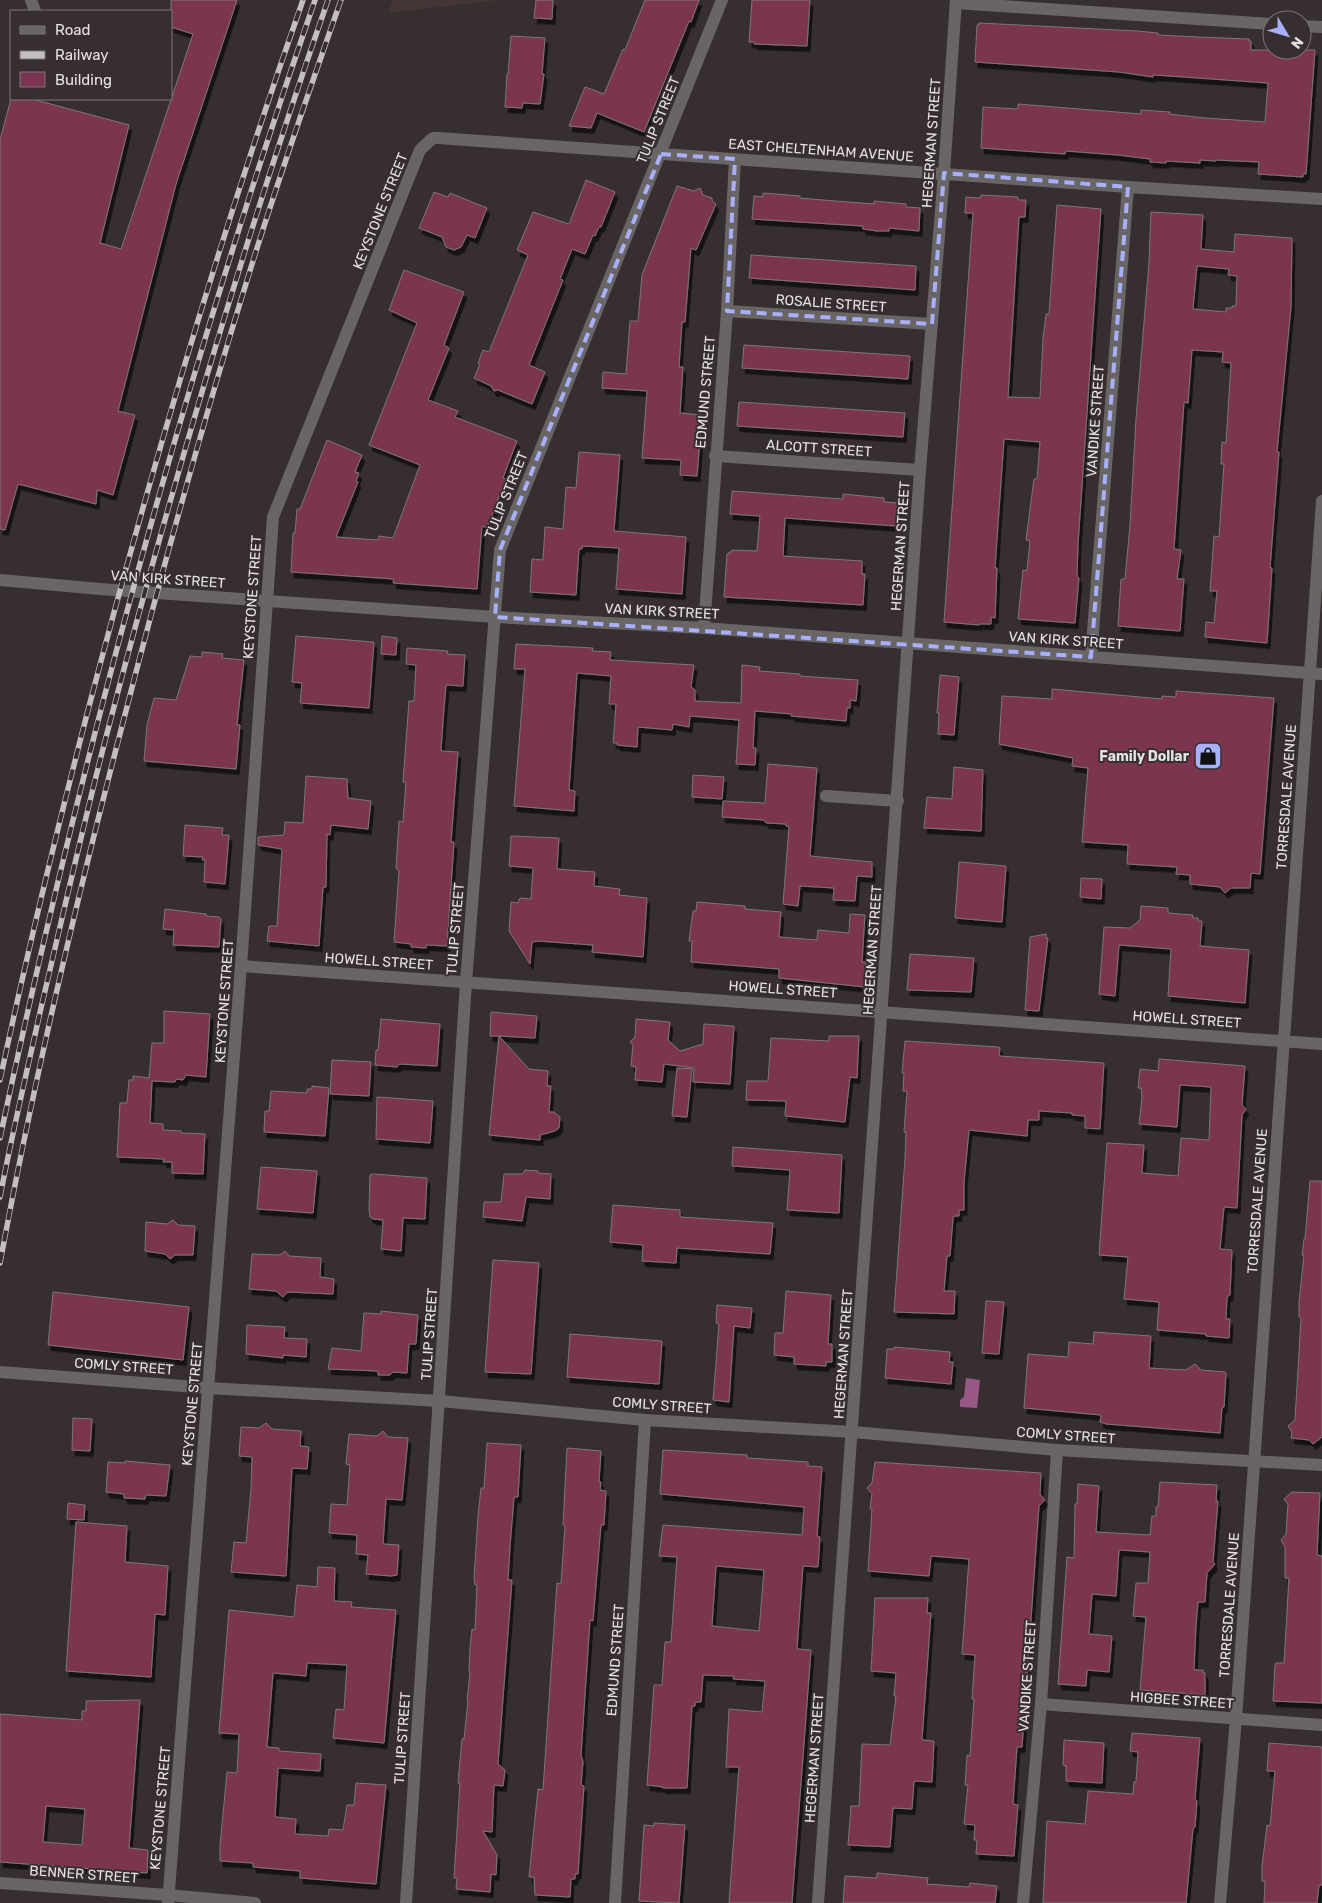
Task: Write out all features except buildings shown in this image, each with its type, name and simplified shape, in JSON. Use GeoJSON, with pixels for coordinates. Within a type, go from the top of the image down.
{"type":"FeatureCollection","features":[{"type":"Feature","properties":{"kind":"street","name":"TULIP STREET"},"geometry":{"type":"LineString","coordinates":[[406,1903],[466,982],[500,550],[722,0]]}},
{"type":"Feature","properties":{"kind":"street"},"geometry":{"type":"LineString","coordinates":[[956,1],[1262,23]]}},
{"type":"Feature","properties":{"kind":"street","name":"HEGERMAN STREET"},"geometry":{"type":"LineString","coordinates":[[818,1903],[898,801],[920,470],[956,1]]}},
{"type":"Feature","properties":{"kind":"street","name":"KEYSTONE STREET"},"geometry":{"type":"LineString","coordinates":[[168,1899],[209,1388],[273,517],[420,150],[433,138],[438,138]]}},
{"type":"Feature","properties":{"kind":"street","name":"EAST CHELTENHAM AVENUE"},"geometry":{"type":"LineString","coordinates":[[438,138],[944,173],[1128,188],[1322,199]]}},
{"type":"Feature","properties":{"kind":"street","name":"EDMUND STREET"},"geometry":{"type":"LineString","coordinates":[[704,628],[727,311],[734,159]]}},
{"type":"Feature","properties":{"kind":"street","name":"VANDIKE STREET"},"geometry":{"type":"LineString","coordinates":[[1092,657],[1128,188]]}},
{"type":"Feature","properties":{"kind":"street","name":"ROSALIE STREET"},"geometry":{"type":"LineString","coordinates":[[727,311],[932,324]]}},
{"type":"Feature","properties":{"kind":"street","name":"ALCOTT STREET"},"geometry":{"type":"LineString","coordinates":[[715,456],[920,470]]}},
{"type":"Feature","properties":{"kind":"street","name":"TORRESDALE AVENUE"},"geometry":{"type":"LineString","coordinates":[[1220,1903],[1236,1719],[1283,1041],[1316,674],[1322,501]]}},
{"type":"Feature","properties":{"kind":"street","name":"VAN KIRK STREET"},"geometry":{"type":"LineString","coordinates":[[0,580],[100,589],[495,617],[704,628],[1316,674]]}},
{"type":"Feature","properties":{"kind":"street"},"geometry":{"type":"LineString","coordinates":[[826,796],[898,801]]}},
{"type":"Feature","properties":{"kind":"street","name":"HOWELL STREET"},"geometry":{"type":"LineString","coordinates":[[241,966],[1322,1044]]}},
{"type":"Feature","properties":{"kind":"street","name":"COMLY STREET"},"geometry":{"type":"LineString","coordinates":[[0,1372],[209,1388],[440,1401],[645,1420],[853,1432],[1057,1450],[1322,1465]]}},
{"type":"Feature","properties":{"kind":"street","name":"EDMUND STREET"},"geometry":{"type":"LineString","coordinates":[[615,1903],[645,1420]]}},
{"type":"Feature","properties":{"kind":"street","name":"VANDIKE STREET"},"geometry":{"type":"LineString","coordinates":[[1023,1903],[1040,1704],[1057,1450]]}},
{"type":"Feature","properties":{"kind":"street","name":"HIGBEE STREET"},"geometry":{"type":"LineString","coordinates":[[1040,1704],[1322,1725]]}},
{"type":"Feature","properties":{"kind":"street","name":"BENNER STREET"},"geometry":{"type":"LineString","coordinates":[[0,1883],[168,1899],[255,1903]]}},
{"type":"Feature","properties":{"kind":"highlighted area"},"geometry":{"type":"Polygon","coordinates":[[[661,154],[735,159],[727,311],[932,324],[944,173],[1128,187],[1091,657],[495,617],[500,550],[661,154]]]}},
{"type":"Feature","properties":{"kind":"shaded area"},"geometry":{"type":"Polygon","coordinates":[[[393,0],[498,0],[388,13],[393,0]]]}},
{"type":"Feature","properties":{"kind":"shaded area"},"geometry":{"type":"Polygon","coordinates":[[[966,1378],[980,1380],[977,1408],[960,1407],[960,1400],[964,1397],[966,1378]]]}},
{"type":"Feature","properties":{"kind":"railway"},"geometry":{"type":"LineString","coordinates":[[0,1080],[30,943],[63,808],[110,627],[160,447],[214,267],[303,0]]}},
{"type":"Feature","properties":{"kind":"railway"},"geometry":{"type":"LineString","coordinates":[[0,1138],[66,850],[140,564],[180,422],[223,281],[315,0]]}},
{"type":"Feature","properties":{"kind":"railway"},"geometry":{"type":"LineString","coordinates":[[0,1197],[80,841],[155,554],[237,276],[328,0]]}},
{"type":"Feature","properties":{"kind":"railway"},"geometry":{"type":"LineString","coordinates":[[0,1263],[26,1129],[71,929],[166,559],[198,445],[260,240],[341,0]]}},
{"type":"Feature","properties":{"kind":"place","name":"Family Dollar"},"geometry":{"type":"Point","coordinates":[1208,756]}}]}
